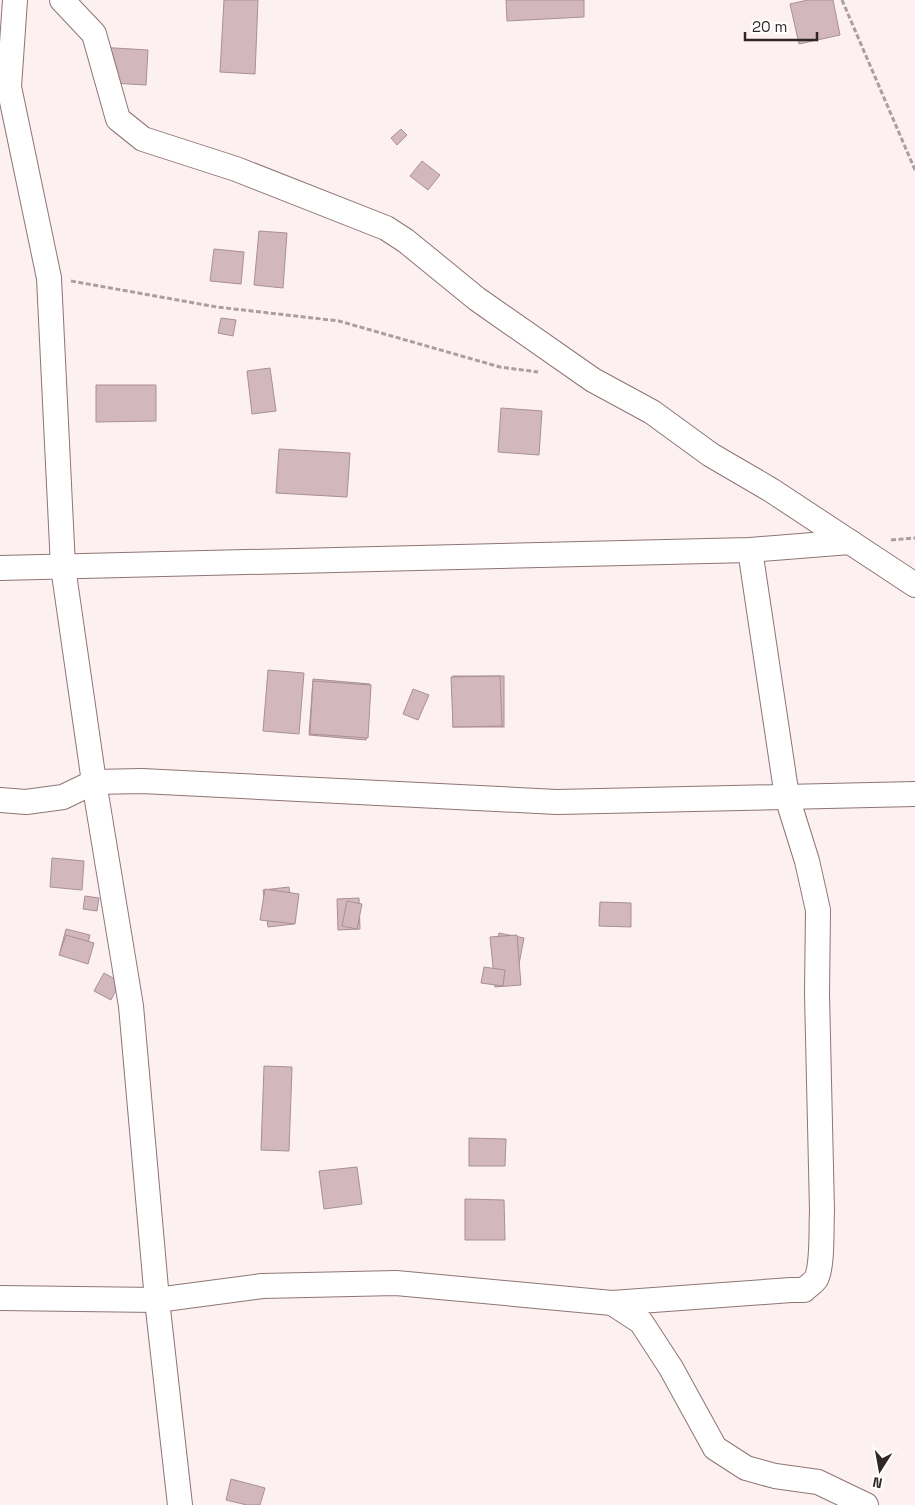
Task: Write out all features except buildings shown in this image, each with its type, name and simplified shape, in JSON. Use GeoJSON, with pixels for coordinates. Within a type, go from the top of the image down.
{"type":"FeatureCollection","features":[{"type":"Feature","properties":{"kind":"street"},"geometry":{"type":"LineString","coordinates":[[15,0],[9,87],[49,278],[63,567],[94,782],[131,1006],[157,1300],[180,1505]]}},
{"type":"Feature","properties":{"kind":"street"},"geometry":{"type":"LineString","coordinates":[[62,0],[94,34],[118,119],[143,139],[236,169],[386,228],[406,241],[477,299],[593,380],[652,412],[710,455],[771,490],[915,585]]}},
{"type":"Feature","properties":{"kind":"street"},"geometry":{"type":"LineString","coordinates":[[0,568],[750,550],[850,542]]}},
{"type":"Feature","properties":{"kind":"street"},"geometry":{"type":"LineString","coordinates":[[0,1298],[157,1300],[262,1286],[396,1283],[612,1303],[804,1290],[816,1279],[821,1257],[822,1211],[817,994],[818,910],[807,861],[787,796],[750,550]]}},
{"type":"Feature","properties":{"kind":"street"},"geometry":{"type":"LineString","coordinates":[[0,800],[26,802],[63,797],[94,782],[176,782],[557,802],[915,794]]}},
{"type":"Feature","properties":{"kind":"street"},"geometry":{"type":"LineString","coordinates":[[612,1303],[641,1322],[671,1368],[715,1448],[746,1468],[775,1476],[818,1482],[866,1505]]}},
{"type":"Feature","properties":{"kind":"path"},"geometry":{"type":"LineString","coordinates":[[842,0],[915,170]]}},
{"type":"Feature","properties":{"kind":"path"},"geometry":{"type":"LineString","coordinates":[[49,278],[217,307],[339,321],[500,366],[546,373]]}}]}
